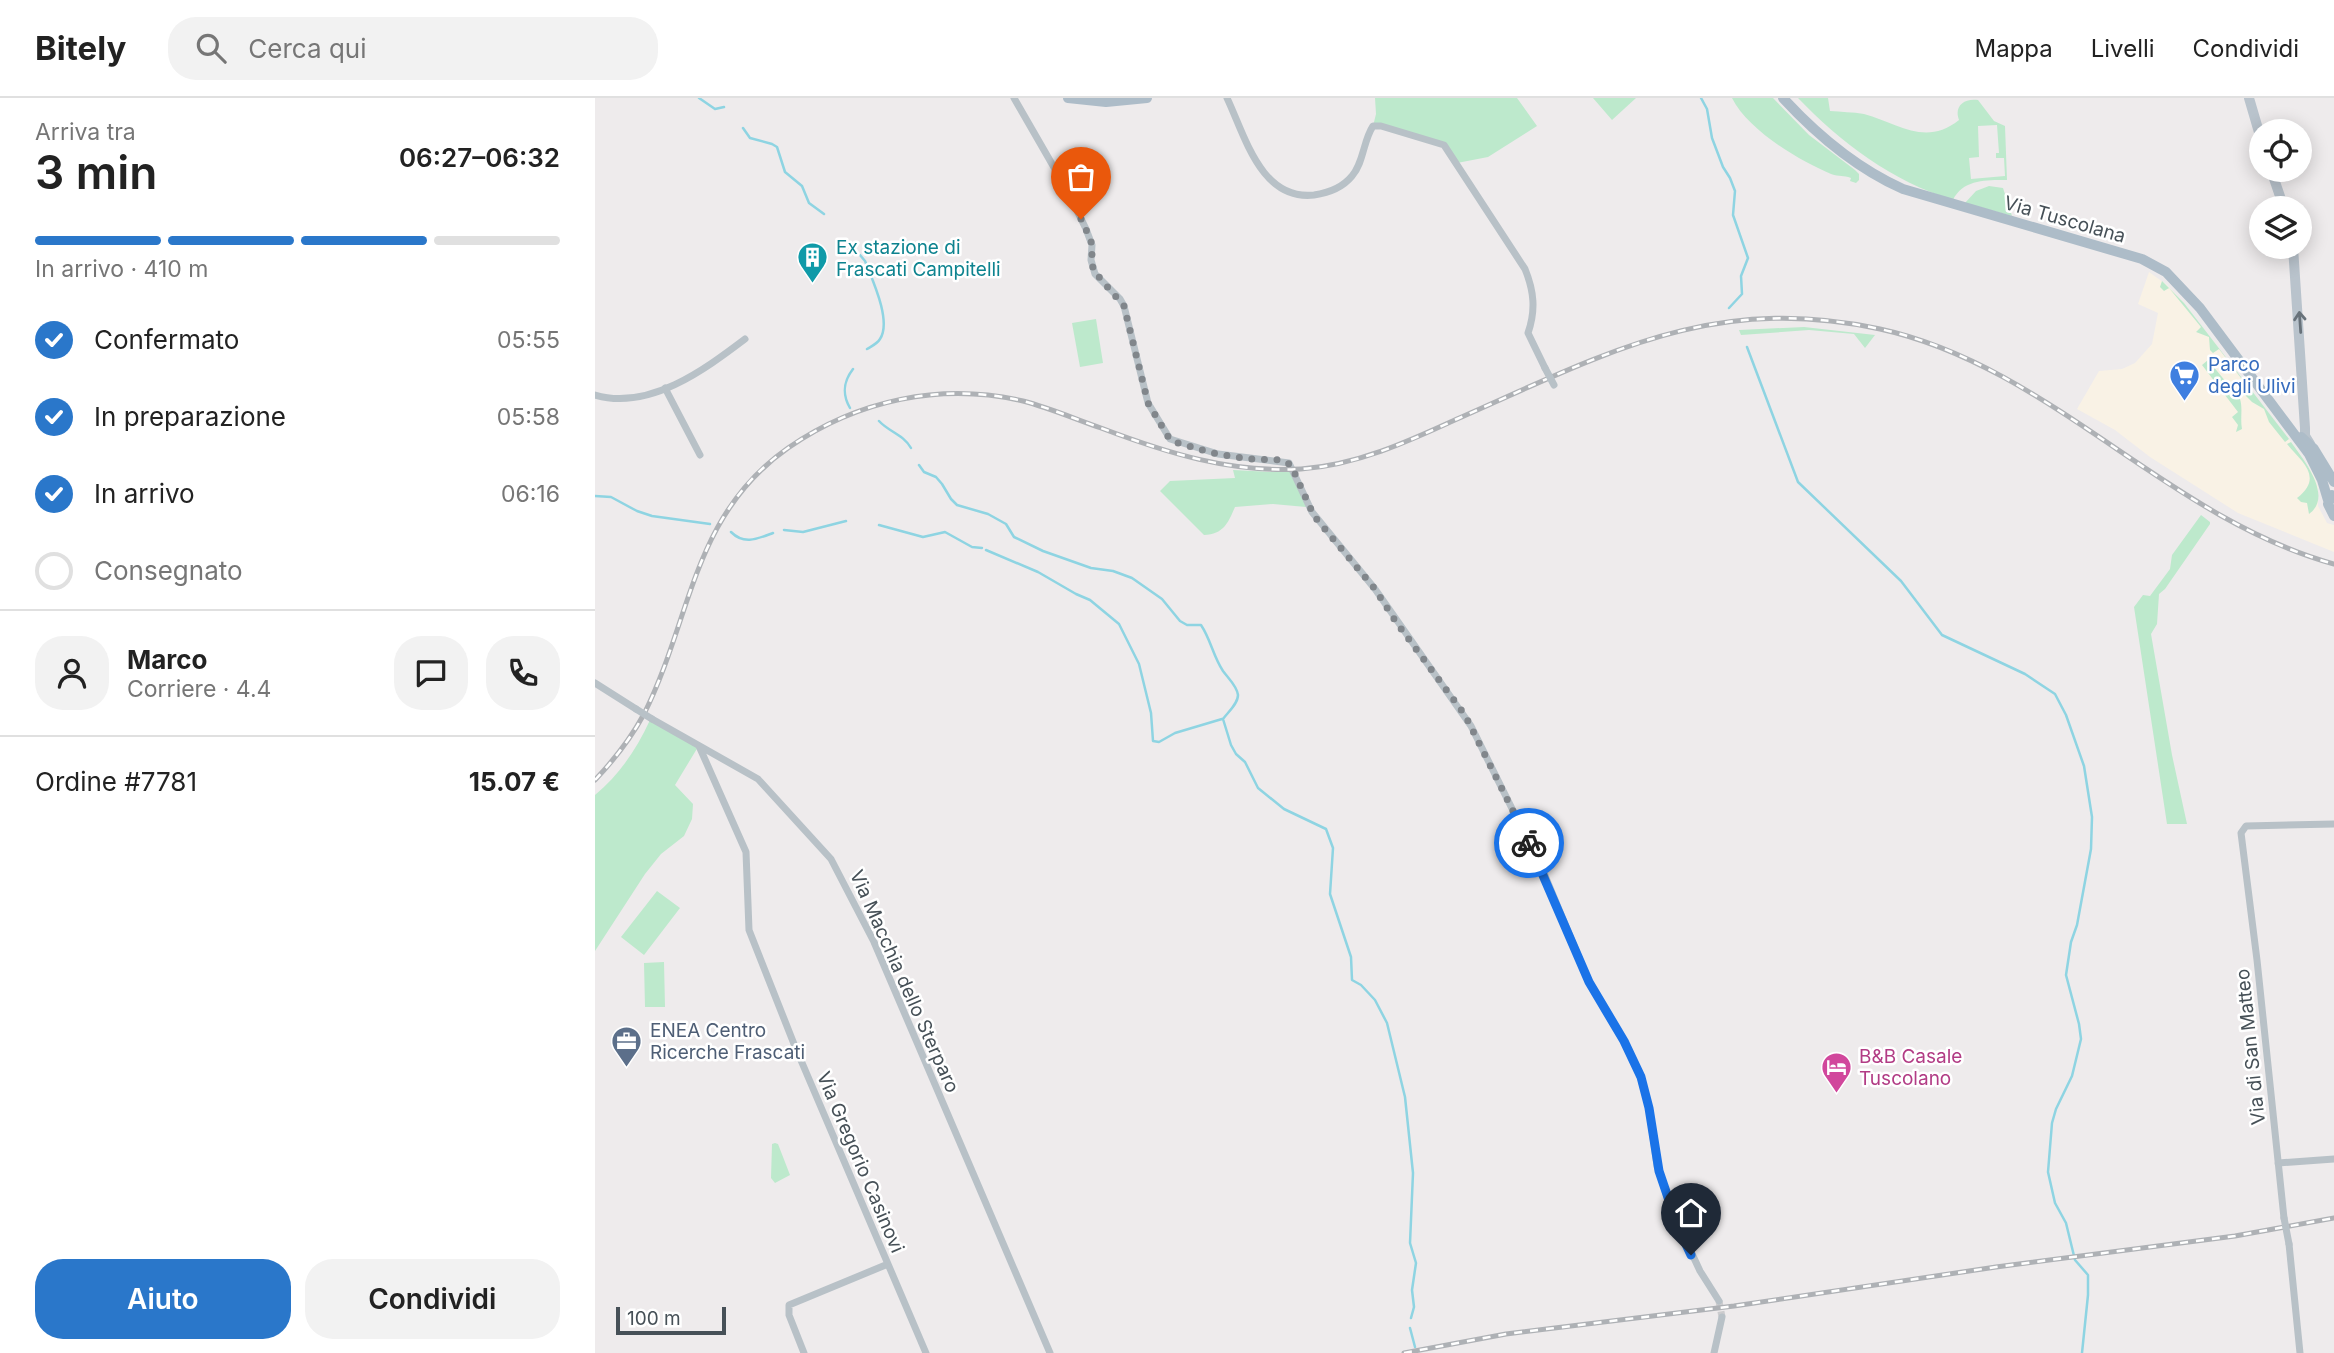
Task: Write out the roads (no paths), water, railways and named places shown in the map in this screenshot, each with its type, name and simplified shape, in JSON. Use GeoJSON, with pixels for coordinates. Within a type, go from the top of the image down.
{"type":"FeatureCollection","features":[{"type":"Feature","properties":{"kind":"main road"},"geometry":{"type":"LineString","coordinates":[[1067,98],[1114,102],[1147,98]]}},
{"type":"Feature","properties":{"kind":"main road","name":"Via Tuscolana"},"geometry":{"type":"LineString","coordinates":[[1783,98],[1847,157],[1903,189],[2142,259],[2159,267],[2175,280],[2200,308],[2293,431],[2331,496],[2328,509],[2334,516]]}},
{"type":"Feature","properties":{"kind":"main road"},"geometry":{"type":"LineString","coordinates":[[2249,98],[2255,119]]}},
{"type":"Feature","properties":{"kind":"main road"},"geometry":{"type":"LineString","coordinates":[[2294,259],[2305,436],[2311,444]]}},
{"type":"Feature","properties":{"kind":"main road","name":"Via Tuscolana"},"geometry":{"type":"LineString","coordinates":[[2293,431],[2311,444],[2334,482]]}},
{"type":"Feature","properties":{"kind":"street"},"geometry":{"type":"LineString","coordinates":[[1014,98],[1086,229],[1092,245],[1091,260],[1095,274],[1124,306],[1146,397],[1153,414],[1169,438],[1218,454],[1248,459],[1282,460],[1291,465],[1314,516],[1375,589],[1467,718],[1544,873],[1589,982],[1624,1041],[1641,1077],[1651,1115],[1656,1161],[1674,1215],[1700,1271],[1719,1301]]}},
{"type":"Feature","properties":{"kind":"street"},"geometry":{"type":"LineString","coordinates":[[1227,98],[1262,172],[1280,189],[1298,195],[1326,192],[1349,179],[1355,171],[1373,126],[1444,145],[1525,268],[1533,288],[1533,317],[1528,333],[1554,385]]}},
{"type":"Feature","properties":{"kind":"street"},"geometry":{"type":"LineString","coordinates":[[595,395],[625,399],[666,388],[703,369],[745,340]]}},
{"type":"Feature","properties":{"kind":"street"},"geometry":{"type":"LineString","coordinates":[[666,388],[700,455]]}},
{"type":"Feature","properties":{"kind":"street","name":"Via Macchia dello Sterparo"},"geometry":{"type":"LineString","coordinates":[[595,683],[762,782],[827,853],[874,942],[1050,1353]]}},
{"type":"Feature","properties":{"kind":"street","name":"Via Gregorio Casinovi"},"geometry":{"type":"LineString","coordinates":[[699,745],[746,852],[749,930],[794,1044],[926,1353]]}},
{"type":"Feature","properties":{"kind":"street","name":"Via di San Matteo"},"geometry":{"type":"LineString","coordinates":[[2300,1353],[2241,833],[2246,826],[2334,824]]}},
{"type":"Feature","properties":{"kind":"street"},"geometry":{"type":"LineString","coordinates":[[2278,1163],[2334,1159]]}},
{"type":"Feature","properties":{"kind":"street"},"geometry":{"type":"LineString","coordinates":[[804,1353],[789,1315],[789,1305],[888,1264]]}},
{"type":"Feature","properties":{"kind":"street"},"geometry":{"type":"LineString","coordinates":[[1714,1353],[1723,1317]]}},
{"type":"Feature","properties":{"kind":"waterway"},"geometry":{"type":"LineString","coordinates":[[699,98],[715,109],[724,107]]}},
{"type":"Feature","properties":{"kind":"waterway"},"geometry":{"type":"LineString","coordinates":[[1701,98],[1707,109],[1712,138],[1735,191],[1733,215],[1748,258],[1741,276],[1742,294],[1729,308]]}},
{"type":"Feature","properties":{"kind":"waterway"},"geometry":{"type":"LineString","coordinates":[[743,128],[750,138],[777,147],[785,172],[802,186],[809,203],[824,214]]}},
{"type":"Feature","properties":{"kind":"waterway"},"geometry":{"type":"LineString","coordinates":[[860,255],[876,289],[884,322],[880,339],[867,349]]}},
{"type":"Feature","properties":{"kind":"waterway"},"geometry":{"type":"LineString","coordinates":[[1747,347],[1798,482],[1901,581],[1942,635],[2025,674],[2055,694],[2066,715],[2084,766],[2092,817],[2091,849],[2066,975],[2081,1039],[2072,1076],[2052,1123],[2048,1172],[2055,1203],[2066,1223],[2075,1260],[2088,1275],[2082,1353]]}},
{"type":"Feature","properties":{"kind":"waterway"},"geometry":{"type":"LineString","coordinates":[[850,408],[845,388],[853,369]]}},
{"type":"Feature","properties":{"kind":"waterway"},"geometry":{"type":"LineString","coordinates":[[879,421],[904,439],[911,448]]}},
{"type":"Feature","properties":{"kind":"waterway"},"geometry":{"type":"LineString","coordinates":[[919,465],[924,472],[936,477],[957,505],[988,514],[1006,524],[1014,537],[1043,551],[1091,568],[1113,571],[1132,578],[1162,599],[1180,621],[1187,625],[1201,625],[1238,695],[1223,719],[1236,754],[1245,762],[1258,788],[1284,809],[1326,829],[1333,848],[1330,894],[1351,957],[1352,980],[1361,985],[1375,1000],[1387,1023],[1405,1097],[1413,1173],[1410,1243],[1416,1263],[1411,1318]]}},
{"type":"Feature","properties":{"kind":"waterway"},"geometry":{"type":"LineString","coordinates":[[595,496],[611,497],[652,516],[710,524]]}},
{"type":"Feature","properties":{"kind":"waterway"},"geometry":{"type":"LineString","coordinates":[[784,530],[803,532],[846,521]]}},
{"type":"Feature","properties":{"kind":"waterway"},"geometry":{"type":"LineString","coordinates":[[879,525],[923,537],[945,532],[972,547],[982,548]]}},
{"type":"Feature","properties":{"kind":"waterway"},"geometry":{"type":"LineString","coordinates":[[731,532],[746,540],[773,533]]}},
{"type":"Feature","properties":{"kind":"waterway"},"geometry":{"type":"LineString","coordinates":[[986,550],[1038,572],[1090,600],[1119,624],[1139,664],[1151,713],[1153,741],[1159,742],[1175,733],[1222,719]]}},
{"type":"Feature","properties":{"kind":"waterway"},"geometry":{"type":"LineString","coordinates":[[1410,1328],[1415,1347]]}},
{"type":"Feature","properties":{"kind":"tunnel"},"geometry":{"type":"LineString","coordinates":[[1719,1301],[1722,1317]]}},
{"type":"Feature","properties":{"kind":"railway"},"geometry":{"type":"LineString","coordinates":[[595,780],[634,732],[644,714],[713,536],[732,504],[756,475],[788,448],[842,418],[901,399],[931,395],[992,396],[1023,401],[1150,446],[1199,459],[1249,468],[1301,469],[1342,463],[1381,451],[1562,372],[1661,336],[1711,325],[1764,319],[1820,320],[1880,329],[1941,348],[1999,375],[2054,407],[2217,513],[2274,542],[2334,564]]}},
{"type":"Feature","properties":{"kind":"railway"},"geometry":{"type":"LineString","coordinates":[[1404,1353],[1506,1334],[1734,1306],[1996,1267],[2235,1236],[2334,1218]]}},
{"type":"Feature","properties":{"kind":"place","name":"Ex stazione di Frascati Campitelli"},"geometry":{"type":"Point","coordinates":[813,285]}},
{"type":"Feature","properties":{"kind":"place","name":"Parco degli Ulivi"},"geometry":{"type":"Point","coordinates":[2185,402]}},
{"type":"Feature","properties":{"kind":"place","name":"ENEA Centro Ricerche Frascati"},"geometry":{"type":"Point","coordinates":[627,1068]}},
{"type":"Feature","properties":{"kind":"place","name":"B&B Casale Tuscolano"},"geometry":{"type":"Point","coordinates":[1836,1094]}}]}
